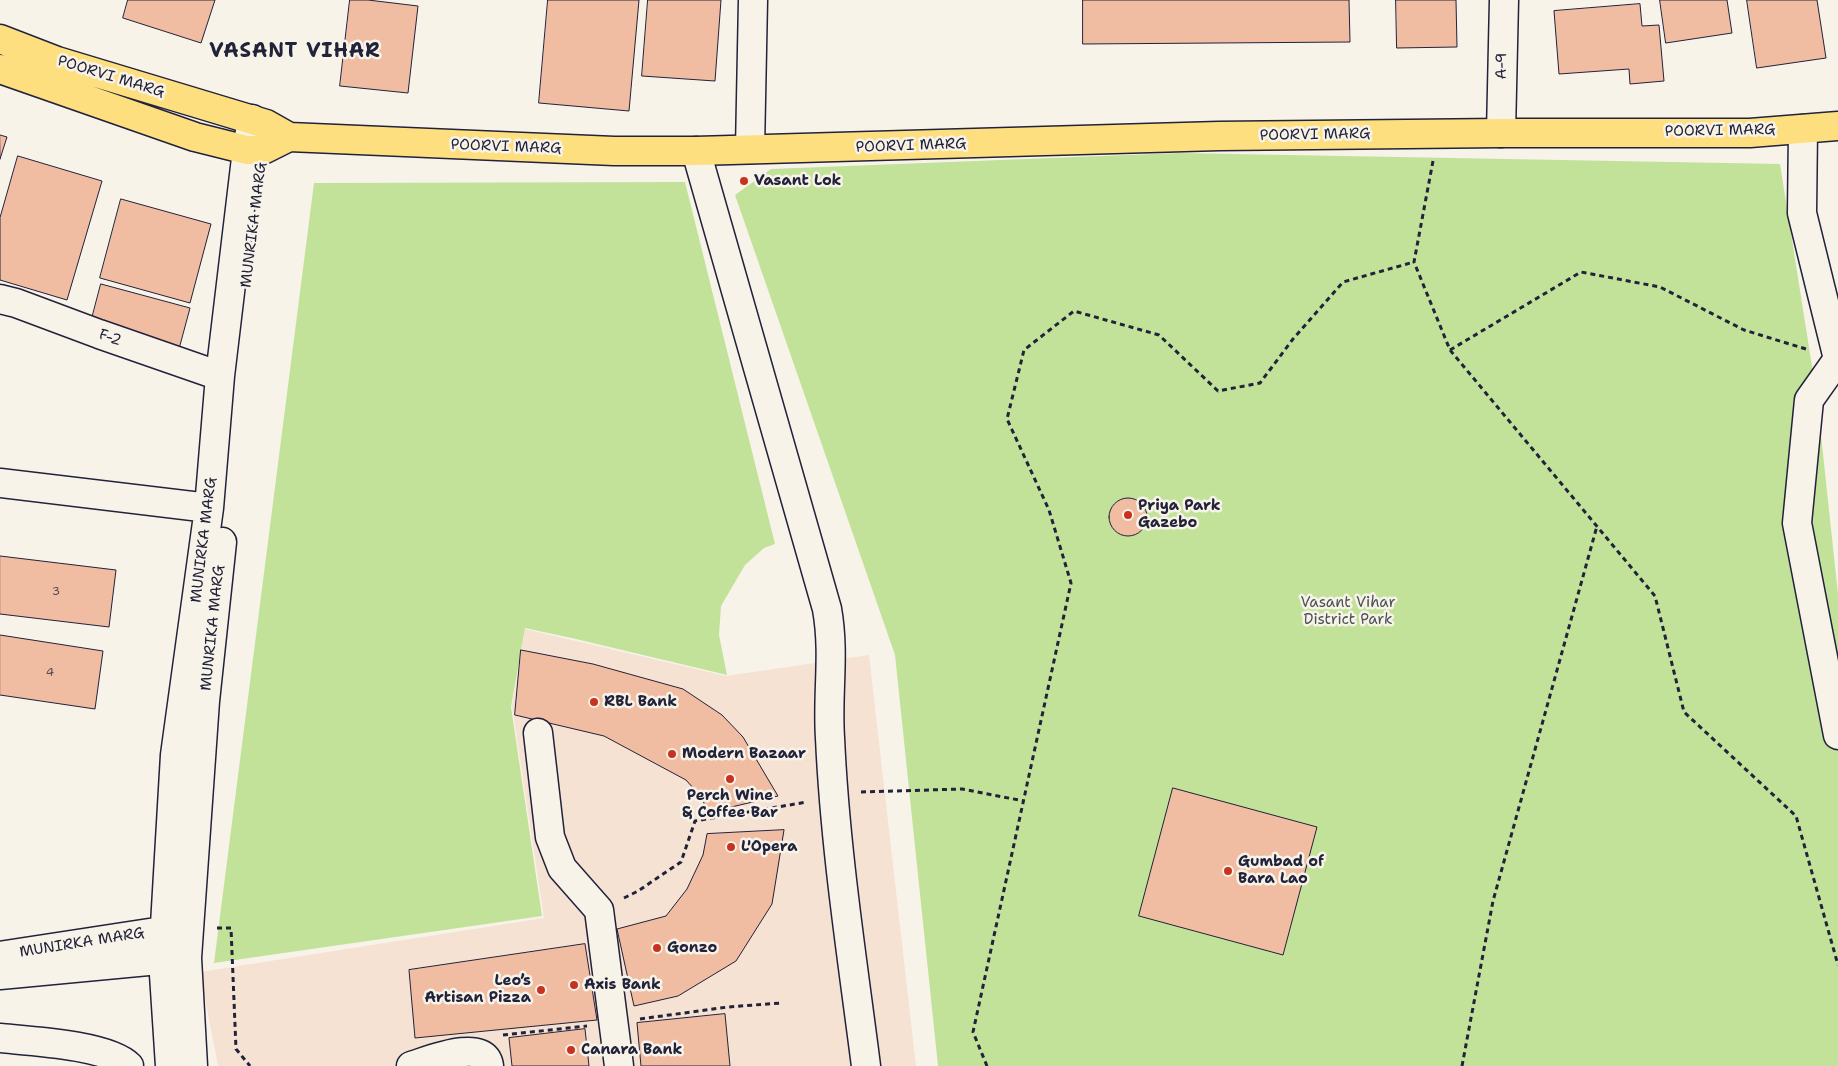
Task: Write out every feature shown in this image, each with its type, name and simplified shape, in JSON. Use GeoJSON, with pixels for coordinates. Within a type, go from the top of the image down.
{"type":"FeatureCollection","features":[{"type":"Feature","properties":{"kind":"main road","name":"POORVI MARG"},"geometry":{"type":"LineString","coordinates":[[0,39],[57,62],[264,136]]}},
{"type":"Feature","properties":{"kind":"main road","name":"POORVI MARG"},"geometry":{"type":"LineString","coordinates":[[0,69],[195,137],[264,136],[614,151],[696,151],[1219,136],[1501,132],[1750,132],[1838,126]]}},
{"type":"Feature","properties":{"kind":"street"},"geometry":{"type":"LineString","coordinates":[[750,149],[753,0]]}},
{"type":"Feature","properties":{"kind":"street","name":"A-9"},"geometry":{"type":"LineString","coordinates":[[1501,132],[1504,0]]}},
{"type":"Feature","properties":{"kind":"street"},"geometry":{"type":"LineString","coordinates":[[1803,129],[1802,213],[1838,359],[1809,400],[1796,523],[1838,735]]}},
{"type":"Feature","properties":{"kind":"street","name":"MUNIRKA MARG"},"geometry":{"type":"LineString","coordinates":[[170,1066],[176,929],[175,755],[209,508],[220,376],[264,136]]}},
{"type":"Feature","properties":{"kind":"street","name":"MUNRIKA MARG"},"geometry":{"type":"LineString","coordinates":[[176,929],[218,584],[239,343],[264,136]]}},
{"type":"Feature","properties":{"kind":"street"},"geometry":{"type":"LineString","coordinates":[[696,151],[827,609],[831,632],[829,736],[836,829],[866,1066]]}},
{"type":"Feature","properties":{"kind":"street","name":"F-2"},"geometry":{"type":"LineString","coordinates":[[0,299],[16,303],[220,376]]}},
{"type":"Feature","properties":{"kind":"street"},"geometry":{"type":"LineString","coordinates":[[0,482],[209,508]]}},
{"type":"Feature","properties":{"kind":"street"},"geometry":{"type":"LineString","coordinates":[[538,733],[550,837],[562,868],[599,910],[619,1066]]}},
{"type":"Feature","properties":{"kind":"street","name":"MUNIRKA MARG"},"geometry":{"type":"LineString","coordinates":[[0,956],[176,929]]}},
{"type":"Feature","properties":{"kind":"street","name":"MUNIRKA MARG"},"geometry":{"type":"LineString","coordinates":[[0,975],[175,958]]}},
{"type":"Feature","properties":{"kind":"street","name":"MUNIRKA MARG"},"geometry":{"type":"LineString","coordinates":[[175,958],[193,1066]]}},
{"type":"Feature","properties":{"kind":"street"},"geometry":{"type":"LineString","coordinates":[[0,1038],[46,1042],[90,1049],[124,1061],[129,1066]]}},
{"type":"Feature","properties":{"kind":"street"},"geometry":{"type":"LineString","coordinates":[[411,1066],[461,1052],[475,1051],[484,1056],[489,1066]]}},
{"type":"Feature","properties":{"kind":"path"},"geometry":{"type":"LineString","coordinates":[[1438,134],[1414,262],[1450,350],[1655,596],[1684,712],[1796,816],[1838,965]]}},
{"type":"Feature","properties":{"kind":"path"},"geometry":{"type":"LineString","coordinates":[[987,1066],[973,1032],[1071,583],[1049,510],[1007,419],[1024,350],[1074,311],[1159,335],[1218,391],[1260,383],[1293,340],[1343,282],[1414,262]]}},
{"type":"Feature","properties":{"kind":"path"},"geometry":{"type":"LineString","coordinates":[[1450,350],[1581,272],[1660,287],[1744,330],[1838,359]]}},
{"type":"Feature","properties":{"kind":"path"},"geometry":{"type":"LineString","coordinates":[[1462,1066],[1493,901],[1597,526]]}},
{"type":"Feature","properties":{"kind":"path"},"geometry":{"type":"LineString","coordinates":[[599,910],[638,891],[681,862],[695,821],[805,802],[834,792],[962,789],[1024,801]]}},
{"type":"Feature","properties":{"kind":"path"},"geometry":{"type":"LineString","coordinates":[[176,929],[231,928],[236,1049],[250,1066]]}},
{"type":"Feature","properties":{"kind":"shaded area"},"geometry":{"type":"Polygon","coordinates":[[[525,629],[726,676],[869,655],[916,1066],[218,1066],[200,972],[544,918],[512,706],[525,629]]]}},
{"type":"Feature","properties":{"kind":"green space","name":"Vasant Vihar District Park"},"geometry":{"type":"Polygon","coordinates":[[[1179,153],[1780,164],[1817,398],[1838,594],[1838,1066],[938,1066],[895,655],[735,195],[771,169],[1179,153]]]}},
{"type":"Feature","properties":{"kind":"green space"},"geometry":{"type":"Polygon","coordinates":[[[685,182],[775,544],[764,548],[745,565],[721,606],[719,635],[727,675],[525,628],[511,707],[542,916],[214,963],[314,183],[685,182]]]}},
{"type":"Feature","properties":{"kind":"building"},"geometry":{"type":"Polygon","coordinates":[[[128,0],[215,0],[201,43],[123,18],[128,0]]]}},
{"type":"Feature","properties":{"kind":"building"},"geometry":{"type":"Polygon","coordinates":[[[350,0],[368,0],[418,6],[408,93],[340,86],[350,0]]]}},
{"type":"Feature","properties":{"kind":"building"},"geometry":{"type":"Polygon","coordinates":[[[548,0],[639,0],[629,111],[539,103],[548,0]]]}},
{"type":"Feature","properties":{"kind":"building"},"geometry":{"type":"Polygon","coordinates":[[[648,0],[721,0],[715,81],[642,76],[648,0]]]}},
{"type":"Feature","properties":{"kind":"building"},"geometry":{"type":"Polygon","coordinates":[[[1083,0],[1349,0],[1350,42],[1083,44],[1083,0]]]}},
{"type":"Feature","properties":{"kind":"building"},"geometry":{"type":"Polygon","coordinates":[[[1396,0],[1456,0],[1457,47],[1397,48],[1396,0]]]}},
{"type":"Feature","properties":{"kind":"building"},"geometry":{"type":"Polygon","coordinates":[[[1660,0],[1727,0],[1732,33],[1666,43],[1660,0]]]}},
{"type":"Feature","properties":{"kind":"building"},"geometry":{"type":"Polygon","coordinates":[[[1747,0],[1817,0],[1826,58],[1757,68],[1747,0]]]}},
{"type":"Feature","properties":{"kind":"building"},"geometry":{"type":"Polygon","coordinates":[[[1640,4],[1642,26],[1659,25],[1664,81],[1630,84],[1629,69],[1559,74],[1554,11],[1640,4]]]}},
{"type":"Feature","properties":{"kind":"building"},"geometry":{"type":"Polygon","coordinates":[[[0,135],[7,137],[0,159],[0,135]]]}},
{"type":"Feature","properties":{"kind":"building"},"geometry":{"type":"Polygon","coordinates":[[[18,156],[102,181],[67,300],[0,280],[0,218],[18,156]]]}},
{"type":"Feature","properties":{"kind":"building"},"geometry":{"type":"Polygon","coordinates":[[[121,199],[211,224],[190,303],[100,278],[121,199]]]}},
{"type":"Feature","properties":{"kind":"building"},"geometry":{"type":"Polygon","coordinates":[[[101,284],[190,308],[179,349],[90,326],[101,284]]]}},
{"type":"Feature","properties":{"kind":"building","name":"Priya Park Gazebo"},"geometry":{"type":"Polygon","coordinates":[[[1128,498],[1142,503],[1147,517],[1142,531],[1128,536],[1114,531],[1109,517],[1114,503],[1128,498]]]}},
{"type":"Feature","properties":{"kind":"building"},"geometry":{"type":"Polygon","coordinates":[[[0,556],[116,570],[109,627],[0,614],[0,556]]]}},
{"type":"Feature","properties":{"kind":"building"},"geometry":{"type":"Polygon","coordinates":[[[0,635],[103,651],[95,709],[0,695],[0,635]]]}},
{"type":"Feature","properties":{"kind":"building"},"geometry":{"type":"Polygon","coordinates":[[[521,650],[593,664],[683,689],[722,715],[743,737],[778,796],[706,813],[703,799],[686,780],[604,736],[515,715],[521,650]]]}},
{"type":"Feature","properties":{"kind":"building","name":"Gumbad of Bara Lao"},"geometry":{"type":"Polygon","coordinates":[[[1173,788],[1317,827],[1283,955],[1139,916],[1173,788]]]}},
{"type":"Feature","properties":{"kind":"building"},"geometry":{"type":"Polygon","coordinates":[[[784,830],[772,904],[736,961],[678,996],[634,1006],[617,929],[666,916],[687,889],[703,855],[707,834],[784,830]]]}},
{"type":"Feature","properties":{"kind":"building"},"geometry":{"type":"Polygon","coordinates":[[[585,944],[597,1020],[415,1038],[409,970],[585,944]]]}},
{"type":"Feature","properties":{"kind":"building"},"geometry":{"type":"Polygon","coordinates":[[[725,1014],[730,1066],[641,1066],[637,1023],[725,1014]]]}},
{"type":"Feature","properties":{"kind":"building"},"geometry":{"type":"Polygon","coordinates":[[[585,1029],[589,1066],[512,1066],[509,1038],[585,1029]]]}},
{"type":"Feature","properties":{"kind":"place","name":"Vasant Lok"},"geometry":{"type":"Point","coordinates":[744,181]}},
{"type":"Feature","properties":{"kind":"place","name":"Priya Park Gazebo"},"geometry":{"type":"Point","coordinates":[1128,515]}},
{"type":"Feature","properties":{"kind":"place","name":"RBL Bank"},"geometry":{"type":"Point","coordinates":[594,702]}},
{"type":"Feature","properties":{"kind":"place","name":"Modern Bazaar"},"geometry":{"type":"Point","coordinates":[672,754]}},
{"type":"Feature","properties":{"kind":"place","name":"Perch Wine & Coffee Bar"},"geometry":{"type":"Point","coordinates":[730,779]}},
{"type":"Feature","properties":{"kind":"place","name":"L'Opera"},"geometry":{"type":"Point","coordinates":[731,847]}},
{"type":"Feature","properties":{"kind":"place","name":"Gumbad of Bara Lao"},"geometry":{"type":"Point","coordinates":[1228,871]}},
{"type":"Feature","properties":{"kind":"place","name":"Gonzo"},"geometry":{"type":"Point","coordinates":[657,948]}},
{"type":"Feature","properties":{"kind":"place","name":"Axis Bank"},"geometry":{"type":"Point","coordinates":[574,985]}},
{"type":"Feature","properties":{"kind":"place","name":"Leo’s Artisan Pizza"},"geometry":{"type":"Point","coordinates":[541,990]}},
{"type":"Feature","properties":{"kind":"place","name":"Canara Bank"},"geometry":{"type":"Point","coordinates":[571,1050]}},
{"type":"Feature","properties":{"kind":"district","name":"VASANT VIHAR"},"geometry":{"type":"Point","coordinates":[295,52]}}]}
